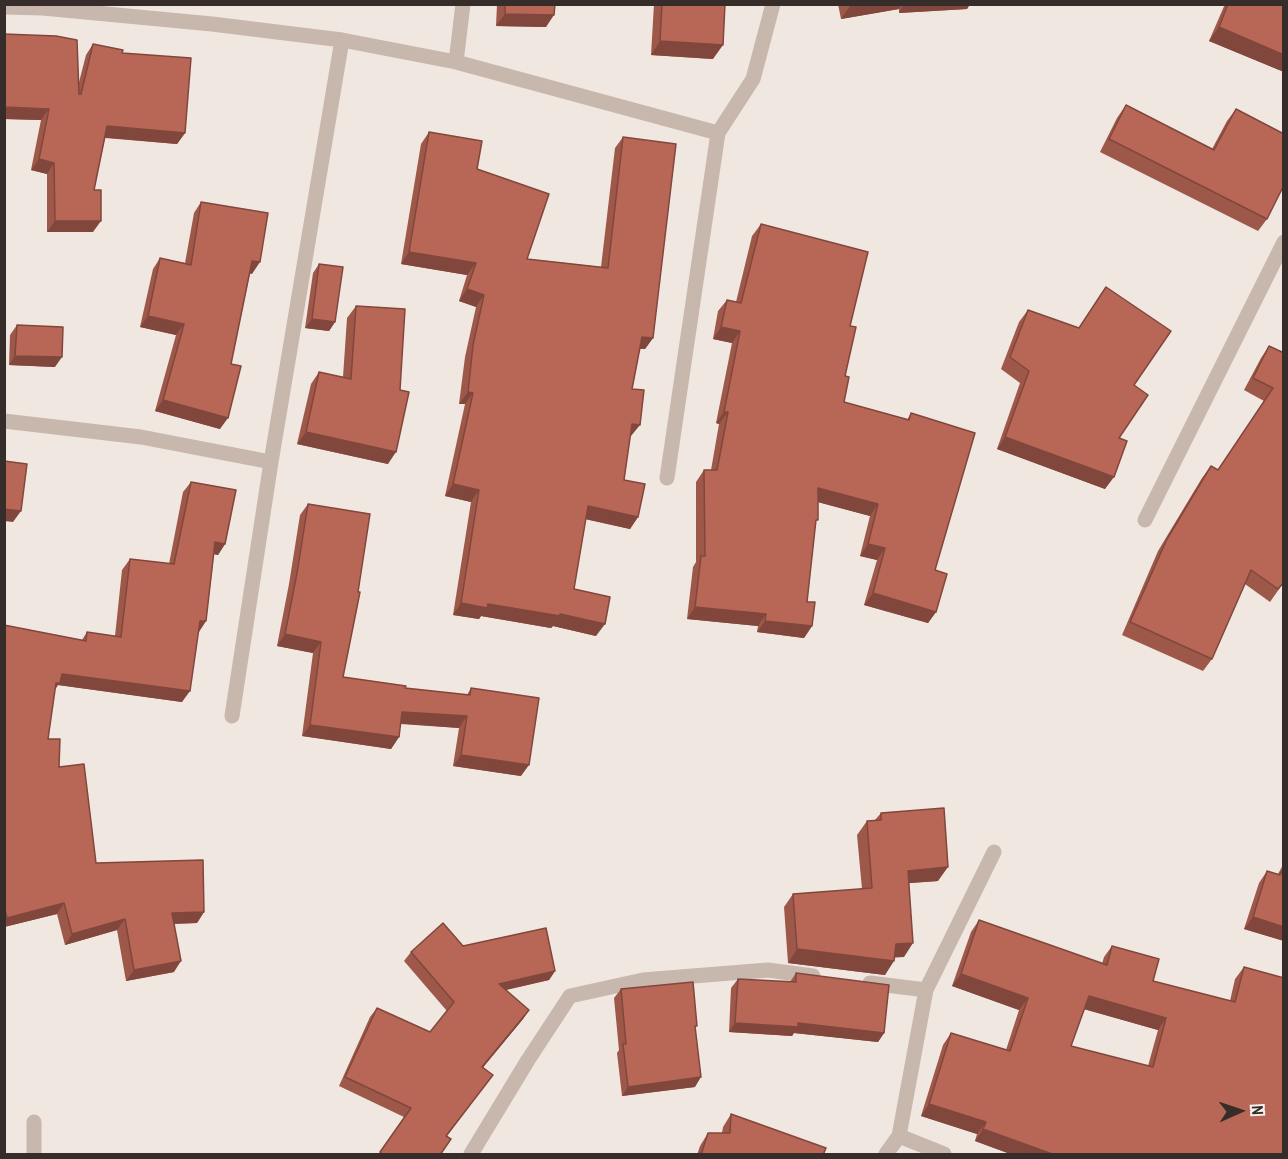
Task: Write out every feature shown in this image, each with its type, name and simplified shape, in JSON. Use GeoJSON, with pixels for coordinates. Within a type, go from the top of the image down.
{"type":"FeatureCollection","features":[{"type":"Feature","properties":{"kind":"street"},"geometry":{"type":"LineString","coordinates":[[456,62],[463,4]]}},
{"type":"Feature","properties":{"kind":"street"},"geometry":{"type":"LineString","coordinates":[[667,478],[718,133],[753,79],[773,4]]}},
{"type":"Feature","properties":{"kind":"street"},"geometry":{"type":"LineString","coordinates":[[4,8],[43,8],[212,24],[342,40],[456,62],[718,133]]}},
{"type":"Feature","properties":{"kind":"street"},"geometry":{"type":"LineString","coordinates":[[232,716],[271,462],[342,40]]}},
{"type":"Feature","properties":{"kind":"street"},"geometry":{"type":"LineString","coordinates":[[1145,520],[1284,242]]}},
{"type":"Feature","properties":{"kind":"street"},"geometry":{"type":"LineString","coordinates":[[4,421],[141,436],[271,462]]}},
{"type":"Feature","properties":{"kind":"street"},"geometry":{"type":"LineString","coordinates":[[886,1155],[899,1136],[926,990],[994,852]]}},
{"type":"Feature","properties":{"kind":"street"},"geometry":{"type":"LineString","coordinates":[[471,1155],[528,1060],[570,996],[643,980],[768,970],[825,978]]}},
{"type":"Feature","properties":{"kind":"street"},"geometry":{"type":"LineString","coordinates":[[858,982],[926,990]]}},
{"type":"Feature","properties":{"kind":"street"},"geometry":{"type":"LineString","coordinates":[[34,1122],[34,1155]]}},
{"type":"Feature","properties":{"kind":"street"},"geometry":{"type":"LineString","coordinates":[[899,1136],[944,1155]]}},
{"type":"Feature","properties":{"kind":"building"},"geometry":{"type":"Polygon","coordinates":[[[505,4],[555,4],[554,15],[505,14],[505,4]]]}},
{"type":"Feature","properties":{"kind":"building"},"geometry":{"type":"Polygon","coordinates":[[[662,4],[725,4],[723,45],[660,41],[662,4]]]}},
{"type":"Feature","properties":{"kind":"building"},"geometry":{"type":"Polygon","coordinates":[[[1228,4],[1284,4],[1284,55],[1219,27],[1228,4]]]}},
{"type":"Feature","properties":{"kind":"building"},"geometry":{"type":"Polygon","coordinates":[[[4,34],[56,36],[77,40],[79,94],[81,94],[93,44],[123,50],[122,53],[191,58],[185,133],[107,126],[94,190],[101,190],[101,221],[55,221],[54,163],[39,159],[49,109],[4,107],[4,34]]]}},
{"type":"Feature","properties":{"kind":"building"},"geometry":{"type":"Polygon","coordinates":[[[1126,105],[1214,150],[1236,109],[1284,134],[1284,185],[1267,219],[1109,139],[1126,105]]]}},
{"type":"Feature","properties":{"kind":"building"},"geometry":{"type":"Polygon","coordinates":[[[429,132],[482,141],[477,169],[549,194],[527,259],[608,268],[623,137],[676,144],[653,338],[642,337],[632,389],[644,390],[640,425],[632,424],[624,480],[645,484],[638,517],[588,506],[574,589],[610,597],[605,624],[560,614],[560,616],[488,604],[487,608],[461,603],[479,490],[453,484],[473,393],[468,392],[473,345],[484,295],[467,289],[476,263],[409,252],[429,132]]]}},
{"type":"Feature","properties":{"kind":"building"},"geometry":{"type":"Polygon","coordinates":[[[201,202],[268,213],[260,262],[252,261],[231,364],[241,366],[228,418],[163,400],[184,324],[148,316],[160,258],[191,265],[201,202]]]}},
{"type":"Feature","properties":{"kind":"building"},"geometry":{"type":"Polygon","coordinates":[[[761,224],[868,252],[850,326],[856,327],[845,376],[849,377],[844,402],[909,420],[911,413],[975,433],[935,570],[947,574],[936,612],[873,593],[885,548],[868,544],[878,504],[818,488],[818,520],[816,520],[807,602],[815,602],[812,626],[765,621],[766,614],[695,607],[701,556],[705,556],[704,470],[717,470],[728,412],[724,412],[740,331],[721,327],[727,300],[741,303],[761,224]]]}},
{"type":"Feature","properties":{"kind":"building"},"geometry":{"type":"Polygon","coordinates":[[[319,264],[343,267],[335,322],[312,319],[319,264]]]}},
{"type":"Feature","properties":{"kind":"building"},"geometry":{"type":"Polygon","coordinates":[[[1106,287],[1171,331],[1134,385],[1148,395],[1119,438],[1127,441],[1114,477],[1005,437],[1029,371],[1010,357],[1028,310],[1079,328],[1106,287]]]}},
{"type":"Feature","properties":{"kind":"building"},"geometry":{"type":"Polygon","coordinates":[[[356,306],[405,309],[400,390],[409,392],[396,452],[306,432],[319,372],[351,379],[356,306]]]}},
{"type":"Feature","properties":{"kind":"building"},"geometry":{"type":"Polygon","coordinates":[[[17,325],[63,327],[62,357],[15,356],[17,325]]]}},
{"type":"Feature","properties":{"kind":"building"},"geometry":{"type":"Polygon","coordinates":[[[1269,346],[1284,353],[1284,582],[1278,589],[1251,570],[1212,659],[1130,622],[1167,539],[1211,466],[1218,470],[1273,388],[1253,378],[1269,346]]]}},
{"type":"Feature","properties":{"kind":"building"},"geometry":{"type":"Polygon","coordinates":[[[4,461],[27,464],[21,511],[4,509],[4,461]]]}},
{"type":"Feature","properties":{"kind":"building"},"geometry":{"type":"Polygon","coordinates":[[[191,482],[236,490],[225,544],[215,542],[206,621],[200,621],[190,691],[62,674],[60,683],[56,683],[48,739],[60,739],[59,767],[84,764],[96,863],[203,860],[204,912],[172,913],[181,961],[134,970],[125,919],[72,934],[64,903],[7,918],[4,907],[4,625],[86,641],[87,632],[121,637],[130,559],[174,564],[191,482]]]}},
{"type":"Feature","properties":{"kind":"building"},"geometry":{"type":"Polygon","coordinates":[[[308,504],[370,514],[358,592],[360,592],[343,677],[406,686],[405,688],[470,695],[471,688],[539,698],[529,765],[461,755],[467,716],[402,712],[399,737],[310,725],[321,642],[285,634],[308,504]]]}},
{"type":"Feature","properties":{"kind":"building"},"geometry":{"type":"Polygon","coordinates":[[[944,808],[948,867],[908,871],[913,943],[896,944],[894,961],[797,949],[793,894],[872,888],[867,821],[881,820],[881,813],[944,808]]]}},
{"type":"Feature","properties":{"kind":"building"},"geometry":{"type":"Polygon","coordinates":[[[1284,868],[1284,927],[1253,917],[1267,871],[1280,875],[1284,868]]]}},
{"type":"Feature","properties":{"kind":"building"},"geometry":{"type":"Polygon","coordinates":[[[979,920],[1107,965],[1112,946],[1159,959],[1153,981],[1235,1002],[1244,967],[1284,978],[1284,1155],[1055,1155],[983,1129],[986,1122],[929,1104],[951,1033],[1010,1051],[1028,998],[961,974],[979,920]],[[1089,996],[1071,1046],[1153,1067],[1166,1018],[1089,996]]]}},
{"type":"Feature","properties":{"kind":"building"},"geometry":{"type":"Polygon","coordinates":[[[443,923],[463,946],[546,928],[555,971],[499,984],[529,1010],[482,1067],[493,1075],[446,1136],[451,1139],[440,1155],[383,1155],[380,1152],[411,1108],[345,1077],[377,1008],[430,1032],[454,1002],[411,952],[443,923]]]}},
{"type":"Feature","properties":{"kind":"building"},"geometry":{"type":"Polygon","coordinates":[[[796,973],[889,985],[884,1033],[798,1023],[798,1027],[735,1023],[738,979],[796,982],[796,973]]]}},
{"type":"Feature","properties":{"kind":"building"},"geometry":{"type":"Polygon","coordinates":[[[693,982],[701,1077],[628,1087],[623,1044],[626,1044],[621,989],[693,982]]]}},
{"type":"Feature","properties":{"kind":"building"},"geometry":{"type":"Polygon","coordinates":[[[731,1114],[826,1148],[823,1155],[701,1155],[708,1133],[730,1133],[731,1114]]]}}]}
